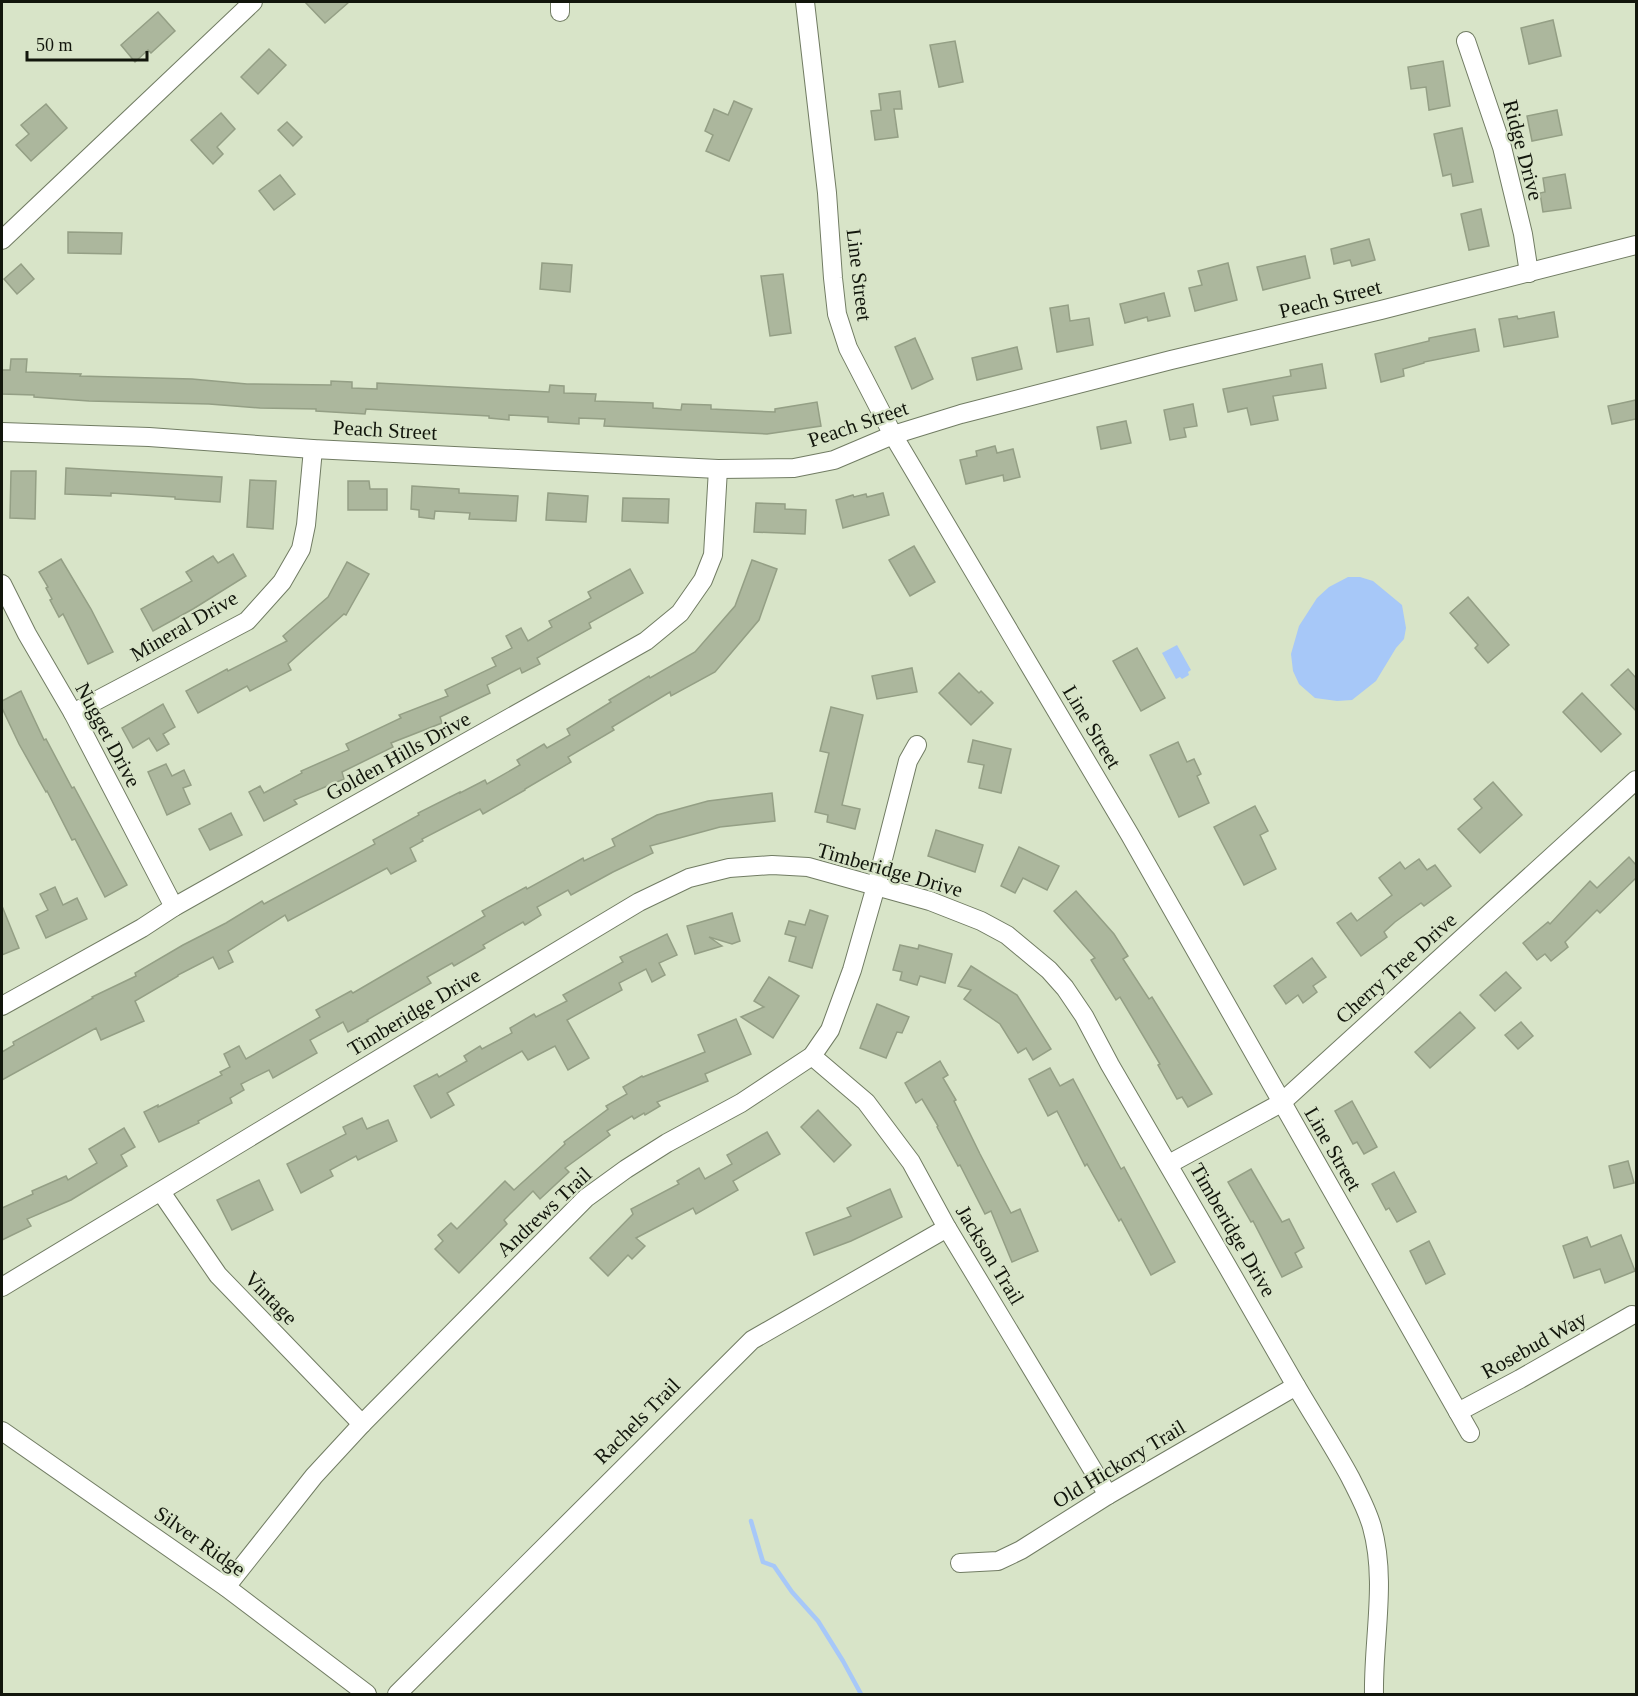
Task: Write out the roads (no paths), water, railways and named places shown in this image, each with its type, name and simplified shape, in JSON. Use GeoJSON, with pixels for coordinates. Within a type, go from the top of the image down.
{"type":"FeatureCollection","features":[{"type":"Feature","properties":{"kind":"street"},"geometry":{"type":"LineString","coordinates":[[2,240],[253,2]]}},
{"type":"Feature","properties":{"kind":"street","name":"Line Street"},"geometry":{"type":"LineString","coordinates":[[805,2],[827,193],[837,314],[848,348],[893,435],[1091,769],[1470,1433]]}},
{"type":"Feature","properties":{"kind":"street","name":"Ridge Drive"},"geometry":{"type":"LineString","coordinates":[[1466,41],[1502,147],[1523,234],[1529,273]]}},
{"type":"Feature","properties":{"kind":"street","name":"Peach Street"},"geometry":{"type":"LineString","coordinates":[[2,432],[149,437],[313,449],[718,470],[794,468],[834,460],[893,435],[961,414],[1636,245]]}},
{"type":"Feature","properties":{"kind":"street","name":"Mineral Drive"},"geometry":{"type":"LineString","coordinates":[[72,713],[247,621],[282,582],[301,549],[306,525],[313,449]]}},
{"type":"Feature","properties":{"kind":"street","name":"Golden Hills Drive"},"geometry":{"type":"LineString","coordinates":[[2,1006],[586,676],[662,630],[680,613],[703,580],[713,555],[718,470]]}},
{"type":"Feature","properties":{"kind":"street","name":"Nugget Drive"},"geometry":{"type":"LineString","coordinates":[[2,584],[174,907]]}},
{"type":"Feature","properties":{"kind":"street","name":"Andrews Trail"},"geometry":{"type":"LineString","coordinates":[[226,1587],[314,1476],[586,1198],[642,1158],[741,1103],[812,1056],[830,1030],[852,970],[908,761],[917,745]]}},
{"type":"Feature","properties":{"kind":"street","name":"Cherry Tree Drive"},"geometry":{"type":"LineString","coordinates":[[1169,1164],[1281,1103],[1636,780]]}},
{"type":"Feature","properties":{"kind":"street","name":"Timberidge Drive"},"geometry":{"type":"LineString","coordinates":[[2,1287],[639,902],[680,882],[729,868],[772,865],[808,867],[930,901],[981,921],[1007,935],[1049,970],[1065,988],[1084,1016],[1110,1065],[1330,1441],[1362,1501],[1372,1526],[1378,1554],[1379,1604],[1374,1695]]}},
{"type":"Feature","properties":{"kind":"street","name":"Jackson Trail"},"geometry":{"type":"LineString","coordinates":[[812,1056],[866,1102],[911,1162],[947,1228],[1108,1495]]}},
{"type":"Feature","properties":{"kind":"street","name":"Vintage"},"geometry":{"type":"LineString","coordinates":[[161,1192],[218,1275],[363,1424]]}},
{"type":"Feature","properties":{"kind":"street","name":"Rachels Trail"},"geometry":{"type":"LineString","coordinates":[[397,1695],[752,1340],[947,1228]]}},
{"type":"Feature","properties":{"kind":"street","name":"Rosebud Way"},"geometry":{"type":"LineString","coordinates":[[1458,1412],[1632,1315]]}},
{"type":"Feature","properties":{"kind":"street","name":"Old Hickory Trail"},"geometry":{"type":"LineString","coordinates":[[960,1563],[998,1561],[1021,1550],[1108,1495],[1296,1386]]}},
{"type":"Feature","properties":{"kind":"street","name":"Silver Ridge"},"geometry":{"type":"LineString","coordinates":[[2,1431],[226,1587],[367,1695]]}},
{"type":"Feature","properties":{"kind":"water"},"geometry":{"type":"Polygon","coordinates":[[[1348,577],[1360,577],[1373,581],[1402,605],[1406,628],[1404,639],[1376,681],[1352,700],[1337,701],[1315,698],[1299,684],[1293,671],[1291,654],[1299,626],[1317,598],[1329,587],[1348,577]]]}},
{"type":"Feature","properties":{"kind":"water"},"geometry":{"type":"Polygon","coordinates":[[[1177,645],[1191,670],[1188,672],[1189,675],[1182,679],[1180,677],[1176,679],[1162,653],[1177,645]]]}},
{"type":"Feature","properties":{"kind":"waterway"},"geometry":{"type":"LineString","coordinates":[[751,1521],[763,1562],[774,1566],[792,1592],[818,1621],[861,1694]]}}]}
